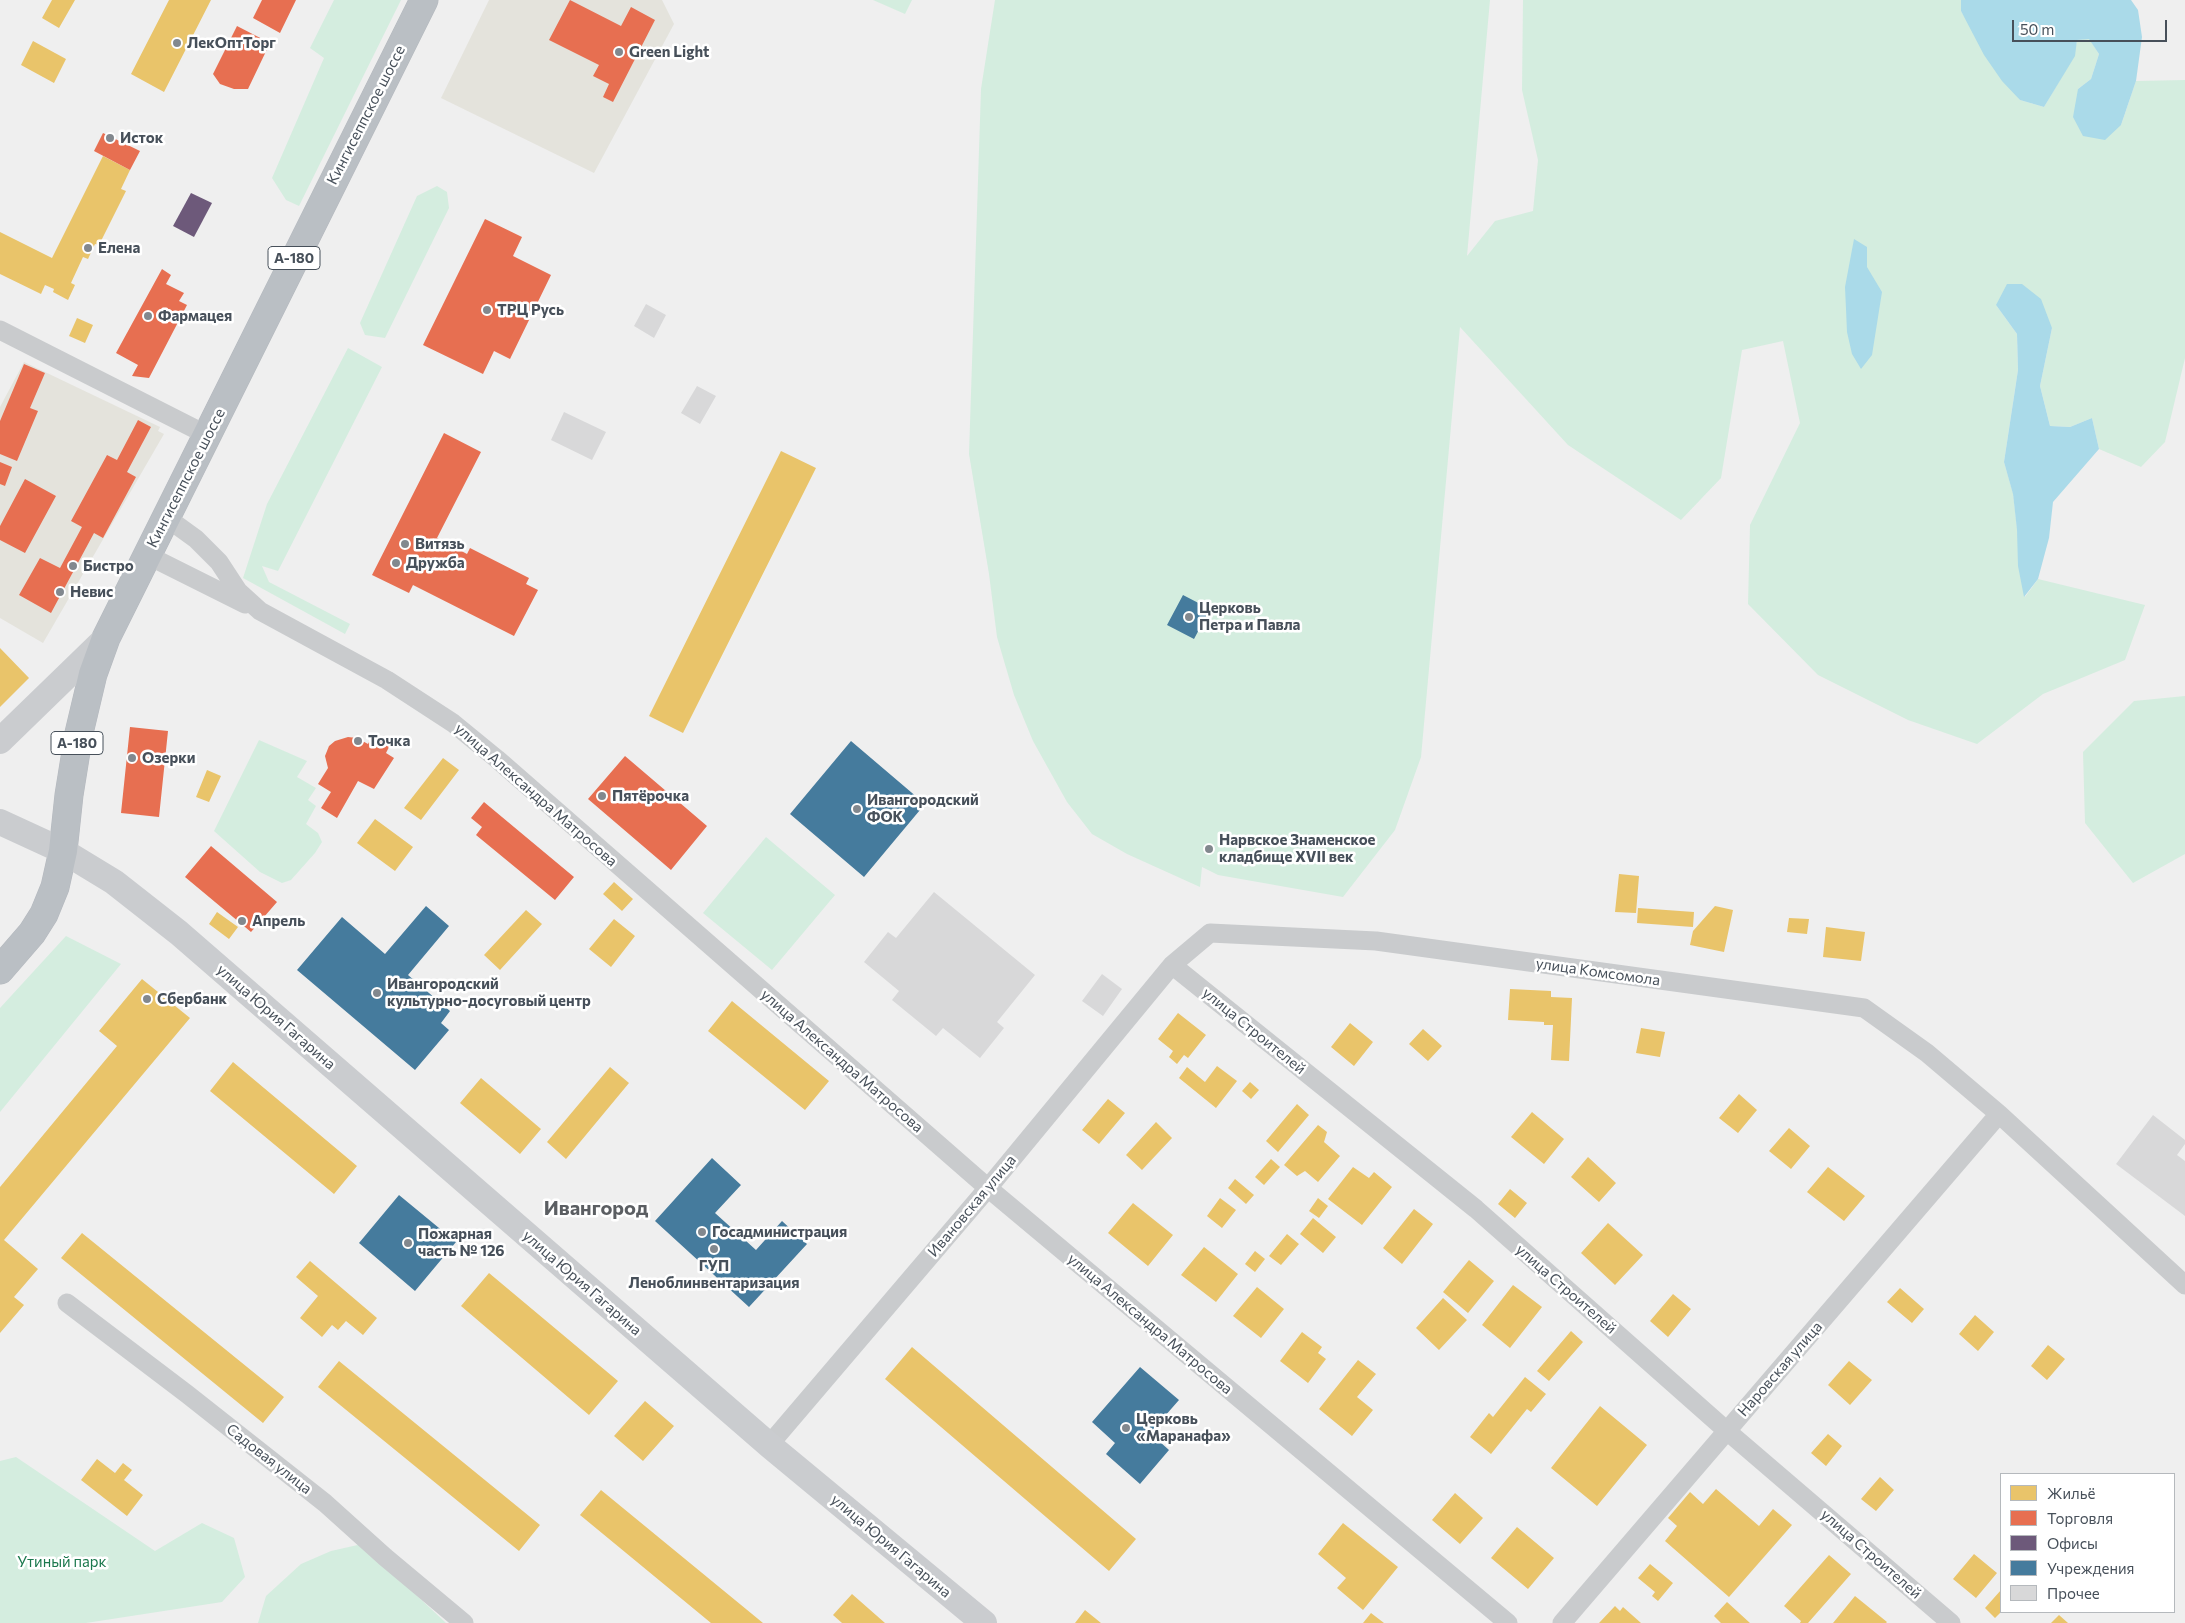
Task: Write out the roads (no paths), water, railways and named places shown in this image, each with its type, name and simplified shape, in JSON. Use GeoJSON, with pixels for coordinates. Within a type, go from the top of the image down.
{"type":"FeatureCollection","features":[{"type":"Feature","properties":{"kind":"highway","name":"Кингисеппское шоссе"},"geometry":{"type":"LineString","coordinates":[[0,970],[17,952],[44,914],[55,887],[63,851],[69,795],[79,733],[93,674],[106,638],[424,0]]}},
{"type":"Feature","properties":{"kind":"street"},"geometry":{"type":"LineString","coordinates":[[0,330],[207,435]]}},
{"type":"Feature","properties":{"kind":"street","name":"улица Александра Матросова"},"geometry":{"type":"LineString","coordinates":[[167,518],[196,539],[218,562],[238,591],[260,611],[364,667],[453,723],[497,759],[988,1188],[1508,1623]]}},
{"type":"Feature","properties":{"kind":"street"},"geometry":{"type":"LineString","coordinates":[[147,555],[260,611]]}},
{"type":"Feature","properties":{"kind":"street"},"geometry":{"type":"LineString","coordinates":[[0,741],[106,638]]}},
{"type":"Feature","properties":{"kind":"street","name":"улица Юрия Гагарина"},"geometry":{"type":"LineString","coordinates":[[0,822],[63,851],[114,882],[179,933],[769,1445],[984,1623]]}},
{"type":"Feature","properties":{"kind":"street","name":"улица Комсомола"},"geometry":{"type":"LineString","coordinates":[[1172,965],[1210,933],[1376,941],[1864,1008],[1927,1053],[1999,1114],[2185,1285]]}},
{"type":"Feature","properties":{"kind":"street","name":"Ивановская улица"},"geometry":{"type":"LineString","coordinates":[[769,1445],[988,1188],[1172,965]]}},
{"type":"Feature","properties":{"kind":"street","name":"улица Строителей"},"geometry":{"type":"LineString","coordinates":[[1172,965],[1476,1210],[1727,1431],[1951,1623]]}},
{"type":"Feature","properties":{"kind":"street","name":"Наровская улица"},"geometry":{"type":"LineString","coordinates":[[1562,1623],[1999,1114]]}},
{"type":"Feature","properties":{"kind":"street","name":"Садовая улица"},"geometry":{"type":"LineString","coordinates":[[67,1303],[187,1394],[325,1503],[464,1623]]}},
{"type":"Feature","properties":{"kind":"water"},"geometry":{"type":"Polygon","coordinates":[[[1961,0],[2131,0],[2138,10],[2142,37],[2136,81],[2121,125],[2105,140],[2083,136],[2073,117],[2078,89],[2091,79],[2099,54],[2089,39],[2077,40],[2075,56],[2044,107],[2020,100],[2002,81],[1984,55],[1961,11],[1961,0]]]}},
{"type":"Feature","properties":{"kind":"water"},"geometry":{"type":"Polygon","coordinates":[[[1854,239],[1867,247],[1867,267],[1882,292],[1872,355],[1861,369],[1852,354],[1847,332],[1845,287],[1854,239]]]}},
{"type":"Feature","properties":{"kind":"water"},"geometry":{"type":"Polygon","coordinates":[[[2007,284],[2022,284],[2041,299],[2052,328],[2040,386],[2050,426],[2070,427],[2092,418],[2099,449],[2053,502],[2049,538],[2038,579],[2024,597],[2018,566],[2013,494],[2004,462],[2018,370],[2017,334],[1996,305],[2007,284]]]}},
{"type":"Feature","properties":{"kind":"place","name":"ЛекОптТорг"},"geometry":{"type":"Point","coordinates":[177,43]}},
{"type":"Feature","properties":{"kind":"place","name":"Green Light"},"geometry":{"type":"Point","coordinates":[619,52]}},
{"type":"Feature","properties":{"kind":"place","name":"Исток"},"geometry":{"type":"Point","coordinates":[110,138]}},
{"type":"Feature","properties":{"kind":"place","name":"Елена"},"geometry":{"type":"Point","coordinates":[88,248]}},
{"type":"Feature","properties":{"kind":"place","name":"ТРЦ Русь"},"geometry":{"type":"Point","coordinates":[487,310]}},
{"type":"Feature","properties":{"kind":"place","name":"Фармацея"},"geometry":{"type":"Point","coordinates":[148,316]}},
{"type":"Feature","properties":{"kind":"place","name":"Витязь"},"geometry":{"type":"Point","coordinates":[405,544]}},
{"type":"Feature","properties":{"kind":"place","name":"Дружба"},"geometry":{"type":"Point","coordinates":[396,563]}},
{"type":"Feature","properties":{"kind":"place","name":"Бистро"},"geometry":{"type":"Point","coordinates":[73,566]}},
{"type":"Feature","properties":{"kind":"place","name":"Невис"},"geometry":{"type":"Point","coordinates":[60,592]}},
{"type":"Feature","properties":{"kind":"place","name":"Церковь Петра и Павла"},"geometry":{"type":"Point","coordinates":[1189,617]}},
{"type":"Feature","properties":{"kind":"place","name":"Точка"},"geometry":{"type":"Point","coordinates":[358,741]}},
{"type":"Feature","properties":{"kind":"place","name":"Озерки"},"geometry":{"type":"Point","coordinates":[132,758]}},
{"type":"Feature","properties":{"kind":"place","name":"Пятёрочка"},"geometry":{"type":"Point","coordinates":[602,796]}},
{"type":"Feature","properties":{"kind":"place","name":"Ивангородский ФОК"},"geometry":{"type":"Point","coordinates":[857,809]}},
{"type":"Feature","properties":{"kind":"place","name":"Нарвское Знаменское кладбище XVII век"},"geometry":{"type":"Point","coordinates":[1209,849]}},
{"type":"Feature","properties":{"kind":"place","name":"Апрель"},"geometry":{"type":"Point","coordinates":[242,921]}},
{"type":"Feature","properties":{"kind":"place","name":"Ивангородский культурно-досуговый центр"},"geometry":{"type":"Point","coordinates":[377,993]}},
{"type":"Feature","properties":{"kind":"place","name":"Сбербанк"},"geometry":{"type":"Point","coordinates":[147,999]}},
{"type":"Feature","properties":{"kind":"place","name":"Госадминистрация"},"geometry":{"type":"Point","coordinates":[702,1232]}},
{"type":"Feature","properties":{"kind":"place","name":"Пожарная часть № 126"},"geometry":{"type":"Point","coordinates":[408,1243]}},
{"type":"Feature","properties":{"kind":"place","name":"ГУП Леноблинвентаризация"},"geometry":{"type":"Point","coordinates":[714,1249]}},
{"type":"Feature","properties":{"kind":"place","name":"Церковь «Маранафа»"},"geometry":{"type":"Point","coordinates":[1126,1428]}},
{"type":"Feature","properties":{"kind":"district","name":"Ивангород"},"geometry":{"type":"Point","coordinates":[596,1208]}},
{"type":"Feature","properties":{"kind":"park label","name":"Утиный парк"},"geometry":{"type":"Point","coordinates":[62,1562]}}]}
